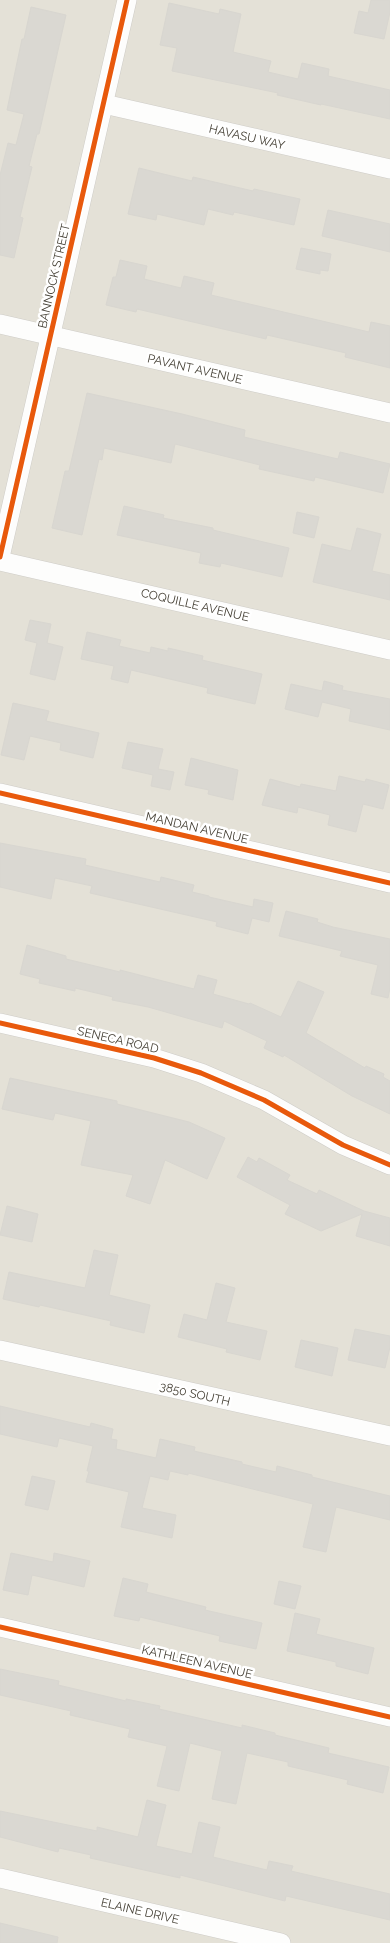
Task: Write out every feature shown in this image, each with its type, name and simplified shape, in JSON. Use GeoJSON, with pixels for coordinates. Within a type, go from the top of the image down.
{"type":"FeatureCollection","features":[{"type":"Feature","properties":{"kind":"street","name":"BANNOCK STREET"},"geometry":{"type":"LineString","coordinates":[[0,556],[127,0]]}},
{"type":"Feature","properties":{"kind":"street","name":"HAVASU WAY"},"geometry":{"type":"LineString","coordinates":[[104,104],[390,169]]}},
{"type":"Feature","properties":{"kind":"street","name":"PAVANT AVENUE"},"geometry":{"type":"LineString","coordinates":[[0,324],[390,413]]}},
{"type":"Feature","properties":{"kind":"street","name":"COQUILLE AVENUE"},"geometry":{"type":"LineString","coordinates":[[0,561],[390,650]]}},
{"type":"Feature","properties":{"kind":"street","name":"MANDAN AVENUE"},"geometry":{"type":"LineString","coordinates":[[0,793],[390,883]]}},
{"type":"Feature","properties":{"kind":"street","name":"SENECA ROAD"},"geometry":{"type":"LineString","coordinates":[[0,1023],[154,1058],[201,1072],[243,1090],[343,1145],[390,1165]]}},
{"type":"Feature","properties":{"kind":"street","name":"3850 SOUTH"},"geometry":{"type":"LineString","coordinates":[[0,1350],[390,1436]]}},
{"type":"Feature","properties":{"kind":"street","name":"KATHLEEN AVENUE"},"geometry":{"type":"LineString","coordinates":[[0,1627],[390,1716]]}},
{"type":"Feature","properties":{"kind":"street","name":"ELAINE DRIVE"},"geometry":{"type":"LineString","coordinates":[[0,1878],[281,1943]]}},
{"type":"Feature","properties":{"kind":"shaded area"},"geometry":{"type":"Polygon","coordinates":[[[0,0],[390,0],[390,1943],[0,1943],[0,0]]]}},
{"type":"Feature","properties":{"kind":"building"},"geometry":{"type":"Polygon","coordinates":[[[371,0],[390,0],[390,12],[384,39],[354,33],[359,11],[368,13],[371,0]]]}},
{"type":"Feature","properties":{"kind":"building"},"geometry":{"type":"Polygon","coordinates":[[[169,3],[219,14],[220,9],[241,14],[233,52],[271,61],[268,72],[298,79],[302,63],[329,69],[328,76],[390,90],[390,119],[172,71],[177,48],[160,45],[169,3]]]}},
{"type":"Feature","properties":{"kind":"building"},"geometry":{"type":"Polygon","coordinates":[[[31,7],[66,15],[39,134],[37,134],[29,166],[32,167],[20,217],[23,218],[14,258],[0,255],[0,175],[8,143],[16,145],[24,114],[7,110],[22,39],[24,39],[31,7]]]}},
{"type":"Feature","properties":{"kind":"building"},"geometry":{"type":"Polygon","coordinates":[[[139,168],[192,181],[193,177],[253,191],[254,189],[300,199],[294,225],[234,212],[233,215],[208,209],[204,225],[157,214],[156,220],[128,214],[139,168]]]}},
{"type":"Feature","properties":{"kind":"building"},"geometry":{"type":"Polygon","coordinates":[[[328,210],[390,224],[390,252],[322,236],[328,210]]]}},
{"type":"Feature","properties":{"kind":"building"},"geometry":{"type":"Polygon","coordinates":[[[301,248],[331,254],[328,271],[320,270],[320,274],[296,269],[301,248]]]}},
{"type":"Feature","properties":{"kind":"building"},"geometry":{"type":"Polygon","coordinates":[[[120,260],[147,266],[144,279],[181,288],[184,276],[214,283],[211,295],[369,332],[371,322],[390,326],[390,368],[345,357],[346,353],[267,335],[266,339],[137,309],[136,312],[106,305],[113,277],[116,277],[120,260]]]}},
{"type":"Feature","properties":{"kind":"building"},"geometry":{"type":"Polygon","coordinates":[[[87,393],[245,430],[244,437],[338,459],[340,452],[390,464],[383,493],[315,477],[314,481],[259,469],[260,465],[175,444],[171,463],[104,448],[102,460],[99,459],[82,535],[52,528],[65,471],[69,471],[87,393]]]}},
{"type":"Feature","properties":{"kind":"building"},"geometry":{"type":"Polygon","coordinates":[[[124,506],[164,515],[163,518],[213,528],[213,530],[289,548],[282,577],[221,563],[220,567],[199,563],[201,553],[117,535],[124,506]]]}},
{"type":"Feature","properties":{"kind":"building"},"geometry":{"type":"Polygon","coordinates":[[[297,512],[319,517],[314,538],[293,533],[297,512]]]}},
{"type":"Feature","properties":{"kind":"building"},"geometry":{"type":"Polygon","coordinates":[[[357,528],[381,534],[372,571],[390,575],[390,600],[313,582],[322,544],[351,551],[357,528]]]}},
{"type":"Feature","properties":{"kind":"building"},"geometry":{"type":"Polygon","coordinates":[[[30,620],[51,624],[47,643],[63,647],[55,680],[30,674],[37,643],[25,640],[30,620]]]}},
{"type":"Feature","properties":{"kind":"building"},"geometry":{"type":"Polygon","coordinates":[[[87,632],[121,640],[119,646],[150,653],[151,647],[168,651],[168,648],[203,656],[202,660],[262,674],[255,704],[207,693],[208,688],[131,670],[128,683],[111,679],[114,666],[81,659],[87,632]]]}},
{"type":"Feature","properties":{"kind":"building"},"geometry":{"type":"Polygon","coordinates":[[[324,681],[343,686],[342,690],[390,699],[390,730],[349,721],[351,709],[322,702],[318,717],[285,709],[291,684],[322,691],[324,681]]]}},
{"type":"Feature","properties":{"kind":"building"},"geometry":{"type":"Polygon","coordinates":[[[13,703],[49,711],[46,721],[99,733],[93,758],[60,750],[61,743],[30,736],[24,760],[1,755],[13,703]]]}},
{"type":"Feature","properties":{"kind":"building"},"geometry":{"type":"Polygon","coordinates":[[[128,742],[163,749],[158,769],[174,772],[170,790],[151,786],[153,775],[122,768],[128,742]]]}},
{"type":"Feature","properties":{"kind":"building"},"geometry":{"type":"Polygon","coordinates":[[[191,758],[238,770],[233,800],[208,794],[209,790],[185,785],[191,758]]]}},
{"type":"Feature","properties":{"kind":"building"},"geometry":{"type":"Polygon","coordinates":[[[339,776],[365,782],[366,779],[389,785],[383,809],[363,804],[356,832],[328,825],[330,815],[298,807],[297,813],[262,805],[270,779],[300,787],[301,784],[336,791],[339,776]]]}},
{"type":"Feature","properties":{"kind":"building"},"geometry":{"type":"Polygon","coordinates":[[[0,843],[86,859],[85,865],[160,882],[161,877],[194,885],[192,892],[253,907],[254,899],[273,903],[269,922],[252,918],[248,934],[216,926],[217,922],[90,893],[92,886],[55,878],[51,899],[0,887],[0,843]]]}},
{"type":"Feature","properties":{"kind":"building"},"geometry":{"type":"Polygon","coordinates":[[[286,911],[318,919],[317,922],[333,927],[390,939],[390,988],[388,998],[371,994],[378,965],[340,956],[342,951],[279,936],[286,911]]]}},
{"type":"Feature","properties":{"kind":"building"},"geometry":{"type":"Polygon","coordinates":[[[27,945],[66,956],[66,959],[120,972],[120,970],[194,989],[198,975],[217,980],[213,994],[250,1003],[281,1017],[298,981],[324,992],[306,1033],[365,1068],[366,1066],[384,1074],[383,1077],[390,1081],[390,1114],[352,1096],[284,1055],[283,1057],[264,1048],[267,1041],[224,1021],[222,1028],[148,1007],[112,1000],[113,997],[75,988],[75,991],[39,983],[40,979],[20,974],[27,945]]]}},
{"type":"Feature","properties":{"kind":"building"},"geometry":{"type":"Polygon","coordinates":[[[10,1078],[117,1101],[117,1104],[189,1122],[225,1138],[207,1179],[165,1160],[150,1204],[126,1196],[133,1175],[81,1165],[91,1121],[55,1113],[53,1120],[2,1109],[10,1078]]]}},
{"type":"Feature","properties":{"kind":"building"},"geometry":{"type":"Polygon","coordinates":[[[248,1157],[257,1162],[259,1158],[290,1175],[287,1180],[317,1194],[319,1190],[364,1211],[390,1218],[390,1246],[356,1236],[362,1214],[321,1231],[285,1214],[290,1205],[237,1177],[248,1157]]]}},
{"type":"Feature","properties":{"kind":"building"},"geometry":{"type":"Polygon","coordinates":[[[7,1206],[38,1214],[32,1242],[0,1235],[7,1206]]]}},
{"type":"Feature","properties":{"kind":"building"},"geometry":{"type":"Polygon","coordinates":[[[94,1250],[118,1255],[109,1295],[150,1305],[144,1333],[110,1325],[111,1321],[40,1305],[39,1307],[3,1299],[9,1272],[85,1288],[94,1250]]]}},
{"type":"Feature","properties":{"kind":"building"},"geometry":{"type":"Polygon","coordinates":[[[216,1283],[235,1288],[226,1322],[267,1331],[260,1360],[226,1352],[227,1349],[178,1337],[184,1314],[207,1320],[216,1283]]]}},
{"type":"Feature","properties":{"kind":"building"},"geometry":{"type":"Polygon","coordinates":[[[355,1329],[390,1336],[390,1347],[385,1368],[348,1360],[355,1329]]]}},
{"type":"Feature","properties":{"kind":"building"},"geometry":{"type":"Polygon","coordinates":[[[301,1340],[338,1348],[332,1376],[295,1367],[301,1340]]]}},
{"type":"Feature","properties":{"kind":"building"},"geometry":{"type":"Polygon","coordinates":[[[0,1406],[90,1427],[91,1423],[113,1429],[111,1439],[117,1440],[116,1449],[156,1458],[160,1439],[195,1447],[194,1451],[242,1462],[242,1464],[276,1472],[277,1466],[312,1475],[312,1477],[390,1496],[390,1520],[336,1507],[326,1552],[303,1547],[313,1504],[188,1473],[188,1475],[170,1471],[168,1480],[150,1476],[142,1508],[176,1515],[172,1538],[121,1527],[129,1492],[86,1482],[93,1446],[59,1438],[57,1447],[0,1434],[0,1406]]]}},
{"type":"Feature","properties":{"kind":"building"},"geometry":{"type":"Polygon","coordinates":[[[32,1476],[55,1481],[48,1510],[25,1505],[32,1476]]]}},
{"type":"Feature","properties":{"kind":"building"},"geometry":{"type":"Polygon","coordinates":[[[11,1553],[53,1562],[54,1553],[90,1561],[84,1587],[32,1575],[28,1595],[3,1590],[11,1553]]]}},
{"type":"Feature","properties":{"kind":"building"},"geometry":{"type":"Polygon","coordinates":[[[123,1578],[148,1584],[146,1592],[206,1607],[205,1610],[262,1623],[256,1649],[219,1641],[220,1636],[140,1617],[139,1621],[114,1616],[123,1578]]]}},
{"type":"Feature","properties":{"kind":"building"},"geometry":{"type":"Polygon","coordinates":[[[279,1581],[301,1586],[295,1609],[274,1604],[279,1581]]]}},
{"type":"Feature","properties":{"kind":"building"},"geometry":{"type":"Polygon","coordinates":[[[295,1613],[320,1619],[316,1634],[374,1648],[368,1674],[336,1666],[336,1662],[287,1651],[295,1613]]]}},
{"type":"Feature","properties":{"kind":"building"},"geometry":{"type":"Polygon","coordinates":[[[0,1669],[59,1681],[58,1685],[126,1701],[126,1699],[160,1706],[159,1709],[242,1728],[242,1725],[275,1733],[275,1735],[329,1748],[328,1753],[389,1767],[383,1793],[347,1784],[348,1780],[288,1766],[288,1762],[247,1753],[236,1804],[212,1799],[222,1751],[190,1743],[179,1791],[157,1786],[167,1746],[128,1737],[130,1729],[70,1715],[71,1711],[0,1695],[0,1669]]]}},
{"type":"Feature","properties":{"kind":"building"},"geometry":{"type":"Polygon","coordinates":[[[147,1800],[166,1805],[156,1846],[192,1854],[199,1822],[220,1827],[213,1857],[267,1870],[269,1861],[293,1866],[291,1871],[390,1894],[390,1920],[286,1896],[285,1901],[180,1875],[180,1878],[90,1858],[91,1855],[59,1848],[58,1852],[0,1837],[0,1811],[97,1831],[97,1827],[138,1837],[147,1800]]]}},
{"type":"Feature","properties":{"kind":"building"},"geometry":{"type":"Polygon","coordinates":[[[0,1923],[58,1937],[57,1943],[0,1943],[0,1923]]]}},
{"type":"Feature","properties":{"kind":"cycle path"},"geometry":{"type":"LineString","coordinates":[[0,557],[127,0]]}},
{"type":"Feature","properties":{"kind":"cycle path"},"geometry":{"type":"LineString","coordinates":[[0,793],[390,883]]}},
{"type":"Feature","properties":{"kind":"cycle path"},"geometry":{"type":"LineString","coordinates":[[0,1023],[154,1058],[201,1073],[264,1100],[343,1145],[390,1165]]}},
{"type":"Feature","properties":{"kind":"cycle path"},"geometry":{"type":"LineString","coordinates":[[0,1627],[390,1717]]}}]}
